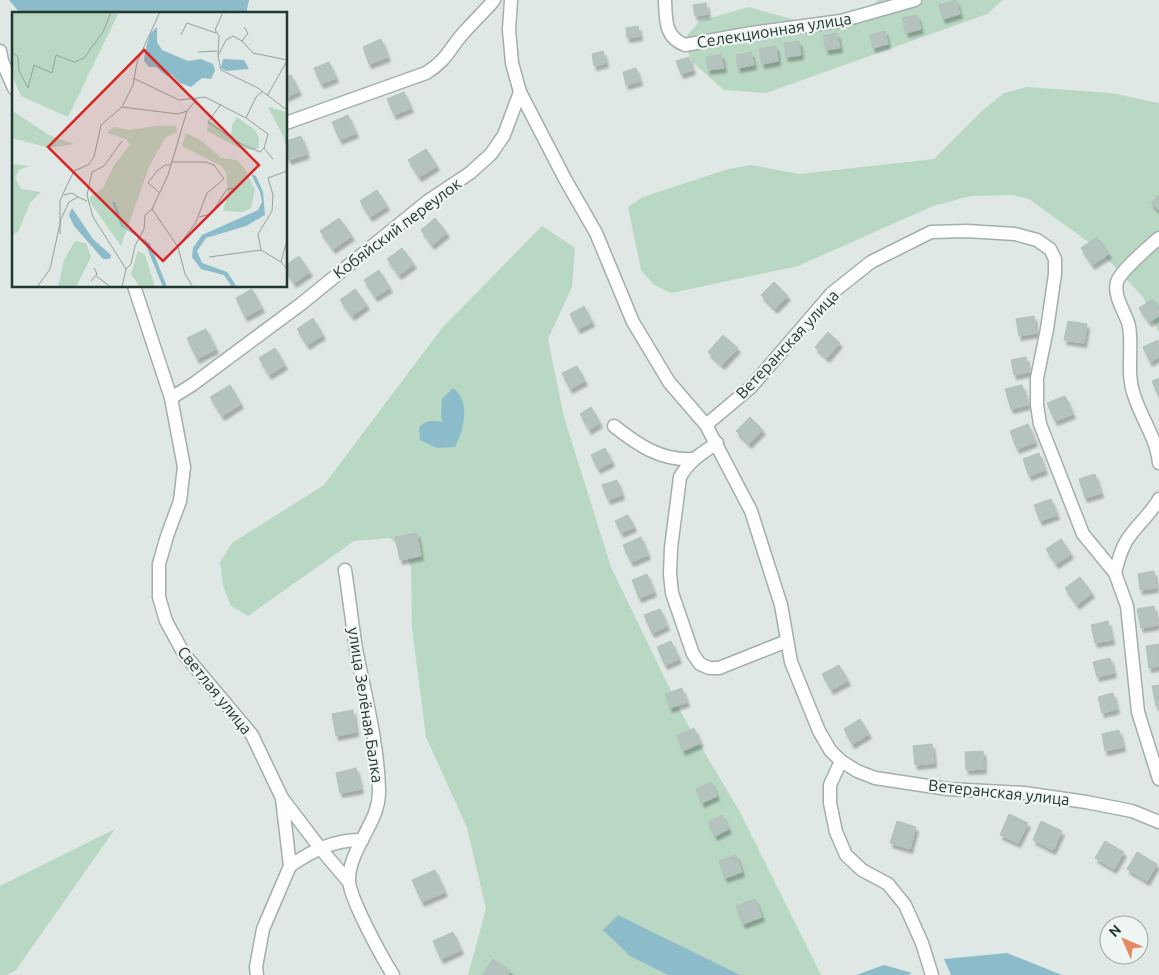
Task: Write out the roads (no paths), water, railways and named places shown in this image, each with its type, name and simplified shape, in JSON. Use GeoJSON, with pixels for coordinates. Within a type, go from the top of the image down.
{"type":"FeatureCollection","features":[{"type":"Feature","properties":{"kind":"street"},"geometry":{"type":"LineString","coordinates":[[288,122],[426,73],[438,66],[449,55],[467,29],[494,0]]}},
{"type":"Feature","properties":{"kind":"street"},"geometry":{"type":"LineString","coordinates":[[511,0],[509,30],[512,63],[520,92],[565,179],[596,233],[638,329],[669,382],[706,425],[751,511],[782,605],[791,662],[819,731],[830,750],[841,761],[830,785],[830,803],[839,840],[846,855],[862,870],[888,884],[905,905],[922,943],[932,975]]}},
{"type":"Feature","properties":{"kind":"street","name":"Селекционная улица"},"geometry":{"type":"LineString","coordinates":[[665,0],[669,32],[676,41],[685,45],[752,33],[840,21],[915,0]]}},
{"type":"Feature","properties":{"kind":"street"},"geometry":{"type":"LineString","coordinates":[[0,51],[2,61],[12,84]]}},
{"type":"Feature","properties":{"kind":"street","name":"Кобяйский переулок"},"geometry":{"type":"LineString","coordinates":[[171,398],[192,385],[301,304],[428,201],[470,173],[491,154],[504,135],[520,92]]}},
{"type":"Feature","properties":{"kind":"street","name":"Ветеранская улица"},"geometry":{"type":"LineString","coordinates":[[706,425],[751,387],[832,293],[871,262],[930,232],[967,231],[1015,234],[1037,240],[1050,249],[1055,259],[1055,274],[1047,330],[1037,378],[1036,405],[1040,424],[1083,534],[1092,548],[1115,573],[1127,606],[1138,712],[1159,779]]}},
{"type":"Feature","properties":{"kind":"street"},"geometry":{"type":"LineString","coordinates":[[1159,238],[1126,269],[1117,283],[1118,297],[1129,326],[1130,375],[1134,395],[1147,423],[1159,463]]}},
{"type":"Feature","properties":{"kind":"street","name":"Светлая улица"},"geometry":{"type":"LineString","coordinates":[[135,288],[171,398],[184,468],[180,501],[167,536],[160,564],[159,597],[166,621],[184,654],[252,735],[282,798],[290,866],[263,929],[256,967],[257,975]]}},
{"type":"Feature","properties":{"kind":"street"},"geometry":{"type":"LineString","coordinates":[[614,426],[634,442],[653,452],[668,458],[693,459]]}},
{"type":"Feature","properties":{"kind":"street"},"geometry":{"type":"LineString","coordinates":[[717,443],[693,459],[680,477],[671,548],[670,574],[672,593],[693,654],[700,664],[709,668],[719,668],[787,641]]}},
{"type":"Feature","properties":{"kind":"street"},"geometry":{"type":"LineString","coordinates":[[1115,573],[1121,550],[1132,532],[1153,510],[1159,499]]}},
{"type":"Feature","properties":{"kind":"street","name":"улица Зелёная Балка"},"geometry":{"type":"LineString","coordinates":[[345,570],[356,647],[373,736],[379,791],[378,806],[352,862],[348,881]]}},
{"type":"Feature","properties":{"kind":"street","name":"Ветеранская улица"},"geometry":{"type":"LineString","coordinates":[[841,761],[856,771],[875,778],[948,789],[1024,793],[1086,802],[1132,811],[1159,822]]}},
{"type":"Feature","properties":{"kind":"street"},"geometry":{"type":"LineString","coordinates":[[282,798],[348,881],[356,906],[393,975]]}},
{"type":"Feature","properties":{"kind":"street"},"geometry":{"type":"LineString","coordinates":[[290,866],[320,848],[350,840],[362,840]]}},
{"type":"Feature","properties":{"kind":"water"},"geometry":{"type":"Polygon","coordinates":[[[9,0],[249,0],[246,12],[232,12],[231,10],[229,12],[19,12],[9,0]]]}},
{"type":"Feature","properties":{"kind":"water"},"geometry":{"type":"Polygon","coordinates":[[[453,388],[459,394],[464,408],[461,432],[455,447],[437,448],[420,440],[419,428],[427,422],[443,422],[441,417],[442,399],[453,388]]]}},
{"type":"Feature","properties":{"kind":"water"},"geometry":{"type":"Polygon","coordinates":[[[618,915],[740,975],[668,975],[630,956],[603,930],[618,915]]]}},
{"type":"Feature","properties":{"kind":"water"},"geometry":{"type":"Polygon","coordinates":[[[1007,953],[1062,975],[951,975],[944,959],[1007,953]]]}},
{"type":"Feature","properties":{"kind":"water"},"geometry":{"type":"Polygon","coordinates":[[[884,965],[912,973],[908,975],[856,975],[884,965]]]}}]}
